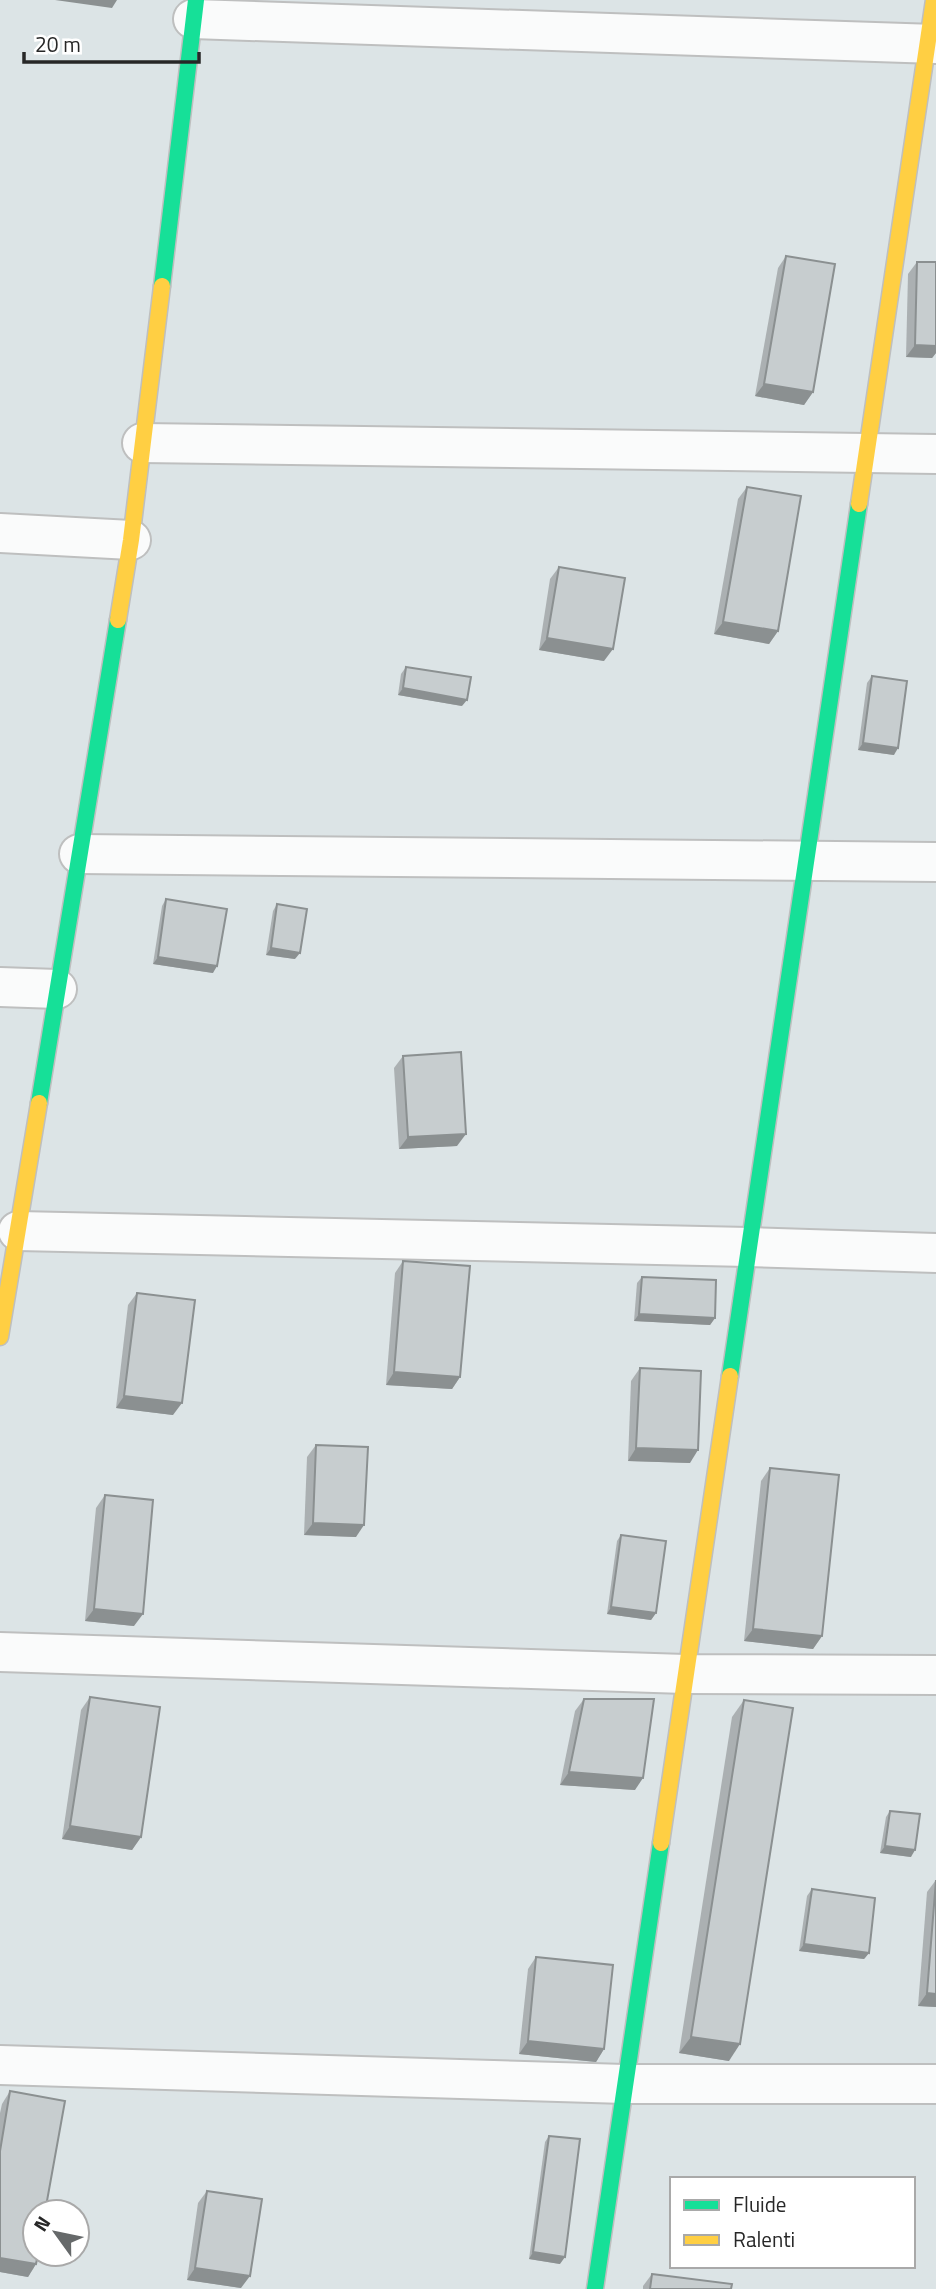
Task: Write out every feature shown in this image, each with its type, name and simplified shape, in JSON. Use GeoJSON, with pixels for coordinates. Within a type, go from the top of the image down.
{"type":"FeatureCollection","features":[{"type":"Feature","properties":{"kind":"street"},"geometry":{"type":"LineString","coordinates":[[595,2289],[866,453],[932,44],[934,0]]}},
{"type":"Feature","properties":{"kind":"street"},"geometry":{"type":"LineString","coordinates":[[0,1337],[131,540],[195,9],[932,44]]}},
{"type":"Feature","properties":{"kind":"street"},"geometry":{"type":"LineString","coordinates":[[142,443],[936,454]]}},
{"type":"Feature","properties":{"kind":"street"},"geometry":{"type":"LineString","coordinates":[[0,533],[131,540]]}},
{"type":"Feature","properties":{"kind":"street"},"geometry":{"type":"LineString","coordinates":[[79,854],[936,862]]}},
{"type":"Feature","properties":{"kind":"street"},"geometry":{"type":"LineString","coordinates":[[0,987],[57,989]]}},
{"type":"Feature","properties":{"kind":"street"},"geometry":{"type":"LineString","coordinates":[[18,1231],[936,1253]]}},
{"type":"Feature","properties":{"kind":"street"},"geometry":{"type":"LineString","coordinates":[[0,1652],[685,1674],[936,1675]]}},
{"type":"Feature","properties":{"kind":"street"},"geometry":{"type":"LineString","coordinates":[[0,2065],[625,2084],[936,2084]]}},
{"type":"Feature","properties":{"kind":"building"},"geometry":{"type":"Polygon","coordinates":[[[786,256],[835,264],[813,392],[764,384],[786,256]]]}},
{"type":"Feature","properties":{"kind":"building"},"geometry":{"type":"Polygon","coordinates":[[[917,262],[936,262],[936,346],[915,345],[917,262]]]}},
{"type":"Feature","properties":{"kind":"building"},"geometry":{"type":"Polygon","coordinates":[[[747,487],[801,496],[778,631],[723,622],[747,487]]]}},
{"type":"Feature","properties":{"kind":"building"},"geometry":{"type":"Polygon","coordinates":[[[559,567],[625,578],[613,649],[547,638],[559,567]]]}},
{"type":"Feature","properties":{"kind":"building"},"geometry":{"type":"Polygon","coordinates":[[[406,667],[471,677],[467,700],[403,688],[406,667]]]}},
{"type":"Feature","properties":{"kind":"building"},"geometry":{"type":"Polygon","coordinates":[[[872,676],[907,681],[898,748],[863,743],[872,676]]]}},
{"type":"Feature","properties":{"kind":"building"},"geometry":{"type":"Polygon","coordinates":[[[166,899],[227,909],[217,966],[158,957],[166,899]]]}},
{"type":"Feature","properties":{"kind":"building"},"geometry":{"type":"Polygon","coordinates":[[[277,904],[307,909],[300,953],[271,948],[277,904]]]}},
{"type":"Feature","properties":{"kind":"building"},"geometry":{"type":"Polygon","coordinates":[[[461,1052],[466,1134],[408,1137],[403,1056],[461,1052]]]}},
{"type":"Feature","properties":{"kind":"building"},"geometry":{"type":"Polygon","coordinates":[[[403,1261],[470,1266],[460,1377],[394,1372],[403,1261]]]}},
{"type":"Feature","properties":{"kind":"building"},"geometry":{"type":"Polygon","coordinates":[[[642,1277],[716,1280],[715,1318],[639,1314],[642,1277]]]}},
{"type":"Feature","properties":{"kind":"building"},"geometry":{"type":"Polygon","coordinates":[[[137,1293],[195,1300],[182,1403],[124,1396],[137,1293]]]}},
{"type":"Feature","properties":{"kind":"building"},"geometry":{"type":"Polygon","coordinates":[[[640,1368],[701,1371],[698,1450],[636,1448],[640,1368]]]}},
{"type":"Feature","properties":{"kind":"building"},"geometry":{"type":"Polygon","coordinates":[[[316,1445],[368,1447],[364,1525],[313,1523],[316,1445]]]}},
{"type":"Feature","properties":{"kind":"building"},"geometry":{"type":"Polygon","coordinates":[[[770,1468],[839,1475],[822,1636],[753,1629],[770,1468]]]}},
{"type":"Feature","properties":{"kind":"building"},"geometry":{"type":"Polygon","coordinates":[[[105,1495],[153,1500],[143,1614],[94,1609],[105,1495]]]}},
{"type":"Feature","properties":{"kind":"building"},"geometry":{"type":"Polygon","coordinates":[[[621,1535],[666,1541],[656,1613],[611,1607],[621,1535]]]}},
{"type":"Feature","properties":{"kind":"building"},"geometry":{"type":"Polygon","coordinates":[[[90,1697],[160,1707],[141,1837],[70,1826],[90,1697]]]}},
{"type":"Feature","properties":{"kind":"building"},"geometry":{"type":"Polygon","coordinates":[[[584,1699],[654,1699],[643,1778],[569,1772],[584,1699]]]}},
{"type":"Feature","properties":{"kind":"building"},"geometry":{"type":"Polygon","coordinates":[[[744,1700],[793,1708],[740,2044],[691,2037],[744,1700]]]}},
{"type":"Feature","properties":{"kind":"building"},"geometry":{"type":"Polygon","coordinates":[[[890,1811],[920,1814],[915,1850],[885,1846],[890,1811]]]}},
{"type":"Feature","properties":{"kind":"building"},"geometry":{"type":"Polygon","coordinates":[[[936,1880],[936,1994],[927,1993],[936,1880]]]}},
{"type":"Feature","properties":{"kind":"building"},"geometry":{"type":"Polygon","coordinates":[[[812,1889],[875,1898],[869,1953],[804,1944],[812,1889]]]}},
{"type":"Feature","properties":{"kind":"building"},"geometry":{"type":"Polygon","coordinates":[[[536,1957],[613,1965],[604,2049],[528,2041],[536,1957]]]}},
{"type":"Feature","properties":{"kind":"building"},"geometry":{"type":"Polygon","coordinates":[[[10,2091],[65,2101],[48,2198],[21,2198],[21,2262],[0,2258],[0,2151],[10,2091]]]}},
{"type":"Feature","properties":{"kind":"building"},"geometry":{"type":"Polygon","coordinates":[[[549,2136],[580,2139],[565,2257],[533,2252],[549,2136]]]}},
{"type":"Feature","properties":{"kind":"building"},"geometry":{"type":"Polygon","coordinates":[[[207,2191],[262,2199],[250,2276],[195,2268],[207,2191]]]}},
{"type":"Feature","properties":{"kind":"building"},"geometry":{"type":"Polygon","coordinates":[[[652,2274],[732,2284],[731,2289],[650,2289],[652,2274]]]}},
{"type":"Feature","properties":{"kind":"traffic: fast"},"geometry":{"type":"LineString","coordinates":[[162,286],[196,0]]}},
{"type":"Feature","properties":{"kind":"traffic: fast"},"geometry":{"type":"LineString","coordinates":[[730,1376],[859,504]]}},
{"type":"Feature","properties":{"kind":"traffic: fast"},"geometry":{"type":"LineString","coordinates":[[39,1103],[118,620]]}},
{"type":"Feature","properties":{"kind":"traffic: fast"},"geometry":{"type":"LineString","coordinates":[[595,2289],[661,1843]]}},
{"type":"Feature","properties":{"kind":"traffic: slow"},"geometry":{"type":"LineString","coordinates":[[859,504],[934,0]]}},
{"type":"Feature","properties":{"kind":"traffic: slow"},"geometry":{"type":"LineString","coordinates":[[118,620],[131,540],[162,286]]}},
{"type":"Feature","properties":{"kind":"traffic: slow"},"geometry":{"type":"LineString","coordinates":[[0,1337],[39,1103]]}},
{"type":"Feature","properties":{"kind":"traffic: slow"},"geometry":{"type":"LineString","coordinates":[[661,1843],[730,1376]]}}]}
